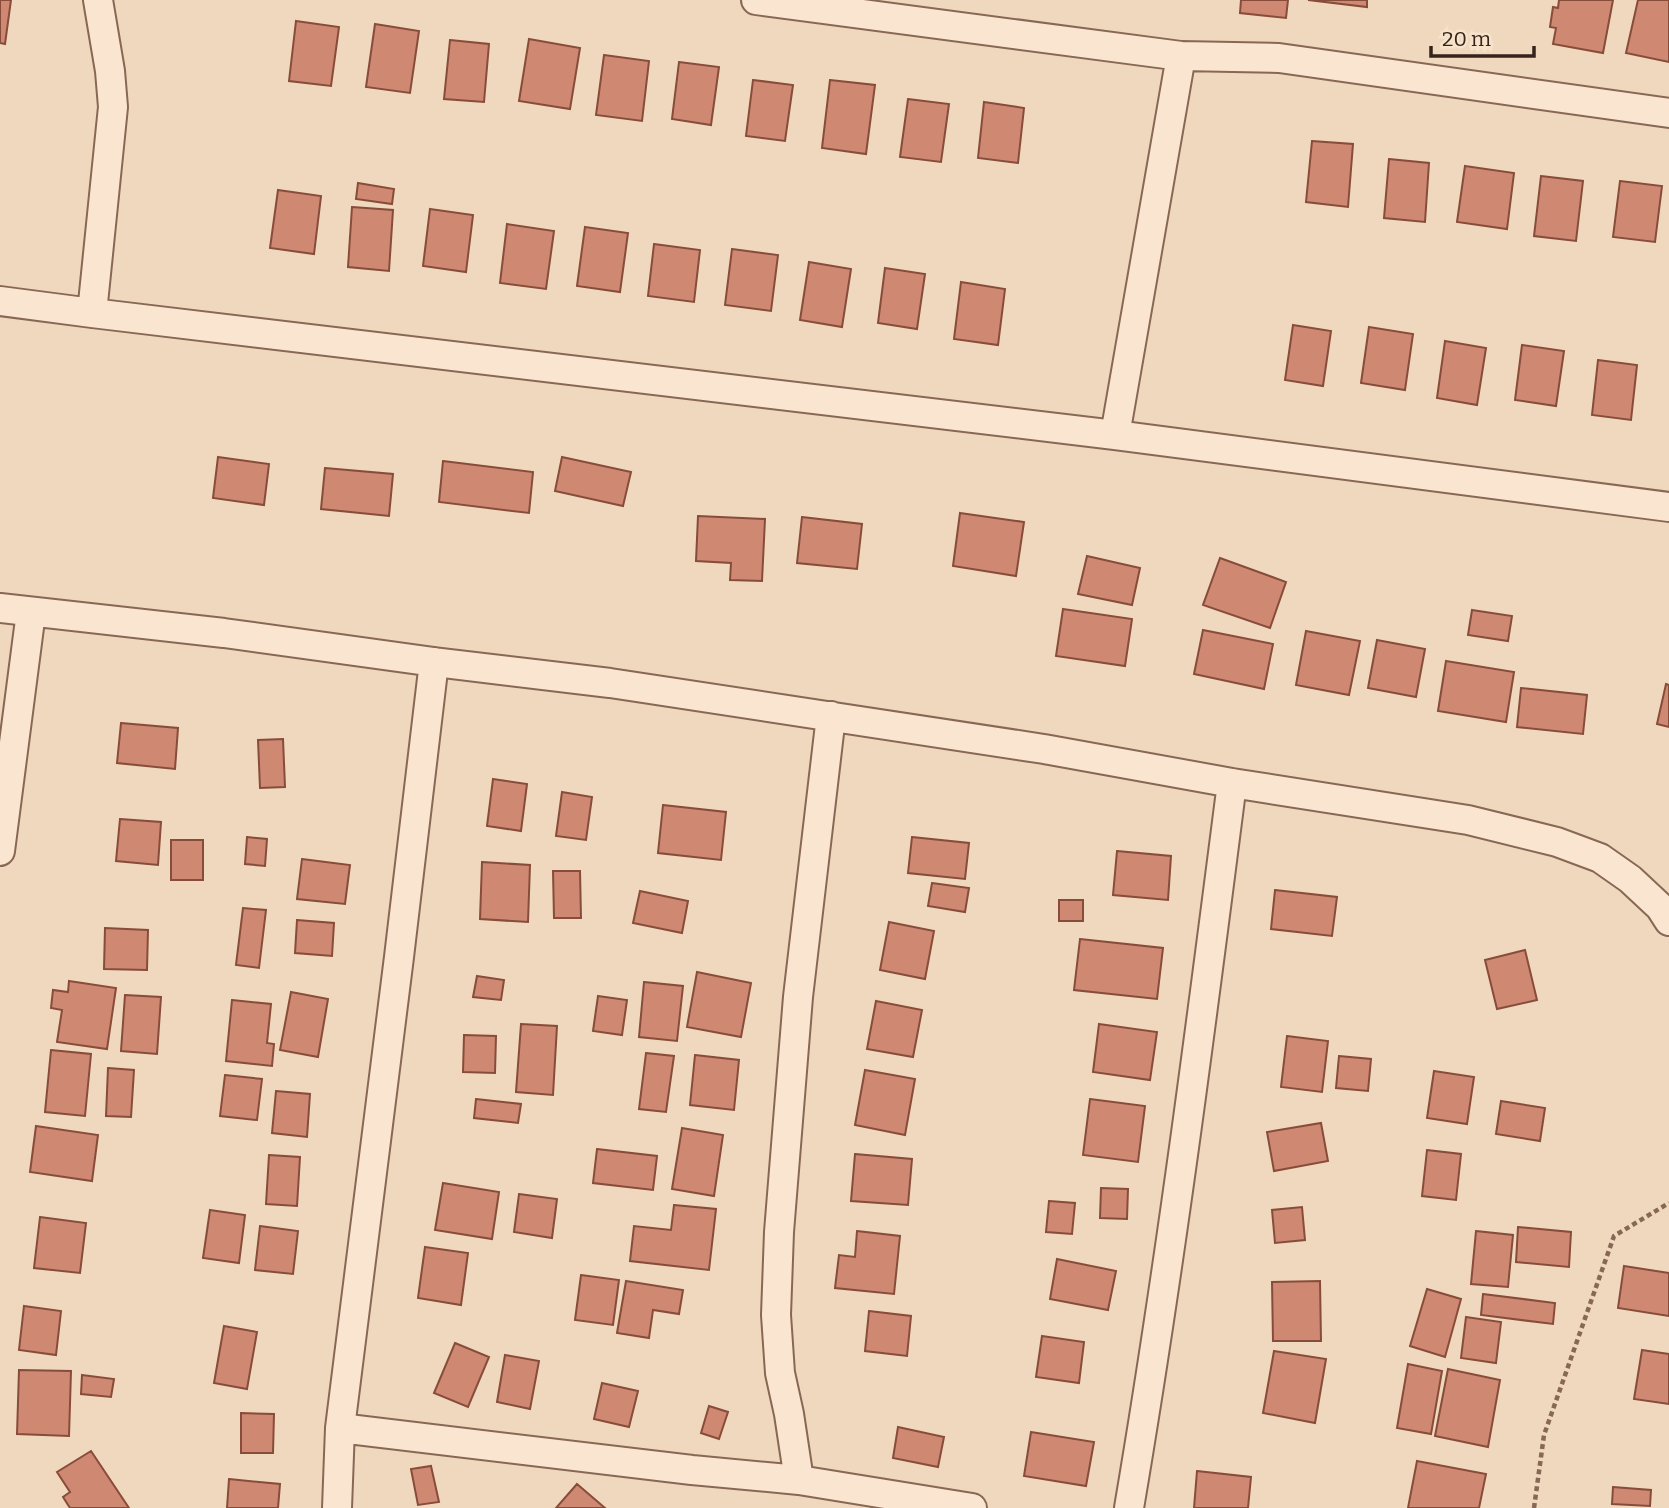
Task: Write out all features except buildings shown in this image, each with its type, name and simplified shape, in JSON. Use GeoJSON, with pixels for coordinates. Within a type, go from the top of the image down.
{"type":"FeatureCollection","features":[{"type":"Feature","properties":{"kind":"street"},"geometry":{"type":"LineString","coordinates":[[92,313],[113,107],[98,0]]}},
{"type":"Feature","properties":{"kind":"street"},"geometry":{"type":"LineString","coordinates":[[756,0],[1181,56],[1279,58],[1669,113]]}},
{"type":"Feature","properties":{"kind":"street"},"geometry":{"type":"LineString","coordinates":[[1115,435],[1181,56]]}},
{"type":"Feature","properties":{"kind":"street"},"geometry":{"type":"LineString","coordinates":[[0,301],[1115,435],[1669,507]]}},
{"type":"Feature","properties":{"kind":"street"},"geometry":{"type":"LineString","coordinates":[[0,607],[610,683],[1044,749],[1232,783],[1468,820],[1557,842],[1600,858],[1630,879],[1660,907],[1669,921]]}},
{"type":"Feature","properties":{"kind":"street"},"geometry":{"type":"LineString","coordinates":[[0,850],[31,612]]}},
{"type":"Feature","properties":{"kind":"street"},"geometry":{"type":"LineString","coordinates":[[337,1508],[340,1428],[434,662]]}},
{"type":"Feature","properties":{"kind":"street"},"geometry":{"type":"LineString","coordinates":[[799,1479],[780,1373],[776,1315],[779,1232],[798,997],[831,716]]}},
{"type":"Feature","properties":{"kind":"street"},"geometry":{"type":"LineString","coordinates":[[1129,1508],[1155,1359],[1232,783]]}},
{"type":"Feature","properties":{"kind":"street"},"geometry":{"type":"LineString","coordinates":[[340,1428],[692,1470],[799,1479],[901,1502],[972,1508]]}},
{"type":"Feature","properties":{"kind":"path"},"geometry":{"type":"LineString","coordinates":[[1534,1508],[1544,1435],[1614,1236],[1669,1203]]}}]}
